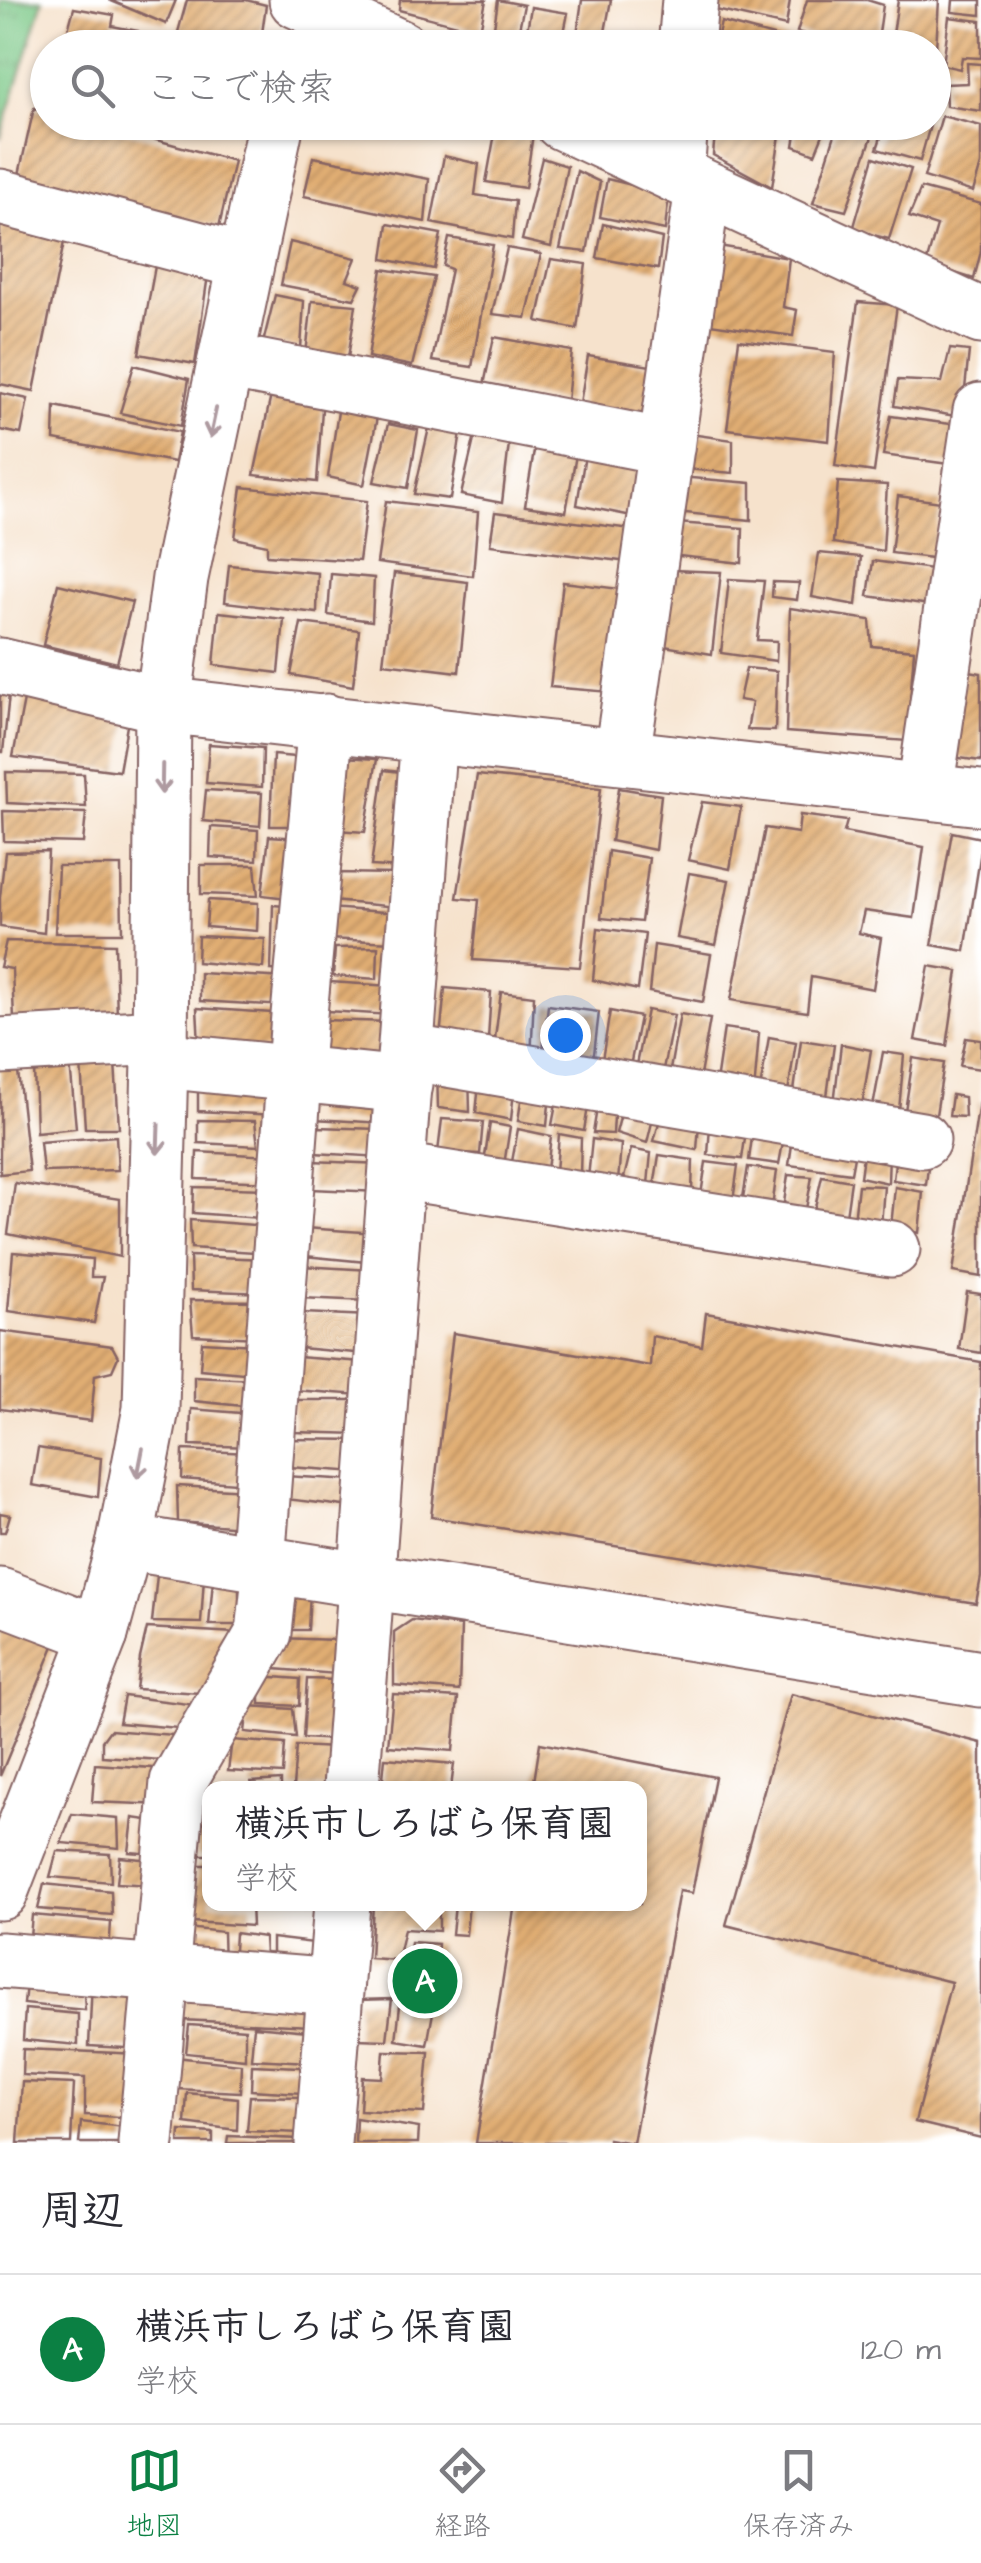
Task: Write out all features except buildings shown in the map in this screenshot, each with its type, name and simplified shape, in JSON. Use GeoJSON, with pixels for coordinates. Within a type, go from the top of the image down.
{"type":"FeatureCollection","features":[{"type":"Feature","properties":{"kind":"street"},"geometry":{"type":"LineString","coordinates":[[688,30],[690,0]]}},
{"type":"Feature","properties":{"kind":"street"},"geometry":{"type":"LineString","coordinates":[[298,12],[349,30]]}},
{"type":"Feature","properties":{"kind":"street"},"geometry":{"type":"LineString","coordinates":[[0,1892],[100,1634],[124,1542],[150,1409],[160,1049],[163,704],[180,578],[272,140]]}},
{"type":"Feature","properties":{"kind":"street"},"geometry":{"type":"LineString","coordinates":[[618,140],[686,162],[981,316]]}},
{"type":"Feature","properties":{"kind":"street"},"geometry":{"type":"LineString","coordinates":[[622,756],[666,447],[686,162]]}},
{"type":"Feature","properties":{"kind":"street"},"geometry":{"type":"LineString","coordinates":[[0,197],[246,262]]}},
{"type":"Feature","properties":{"kind":"street"},"geometry":{"type":"LineString","coordinates":[[226,361],[666,447]]}},
{"type":"Feature","properties":{"kind":"street"},"geometry":{"type":"LineString","coordinates":[[926,791],[966,615],[981,410]]}},
{"type":"Feature","properties":{"kind":"street"},"geometry":{"type":"LineString","coordinates":[[0,666],[163,704],[981,798]]}},
{"type":"Feature","properties":{"kind":"street"},"geometry":{"type":"LineString","coordinates":[[146,2143],[178,1782],[264,1633],[264,1565],[295,1073],[326,722]]}},
{"type":"Feature","properties":{"kind":"street"},"geometry":{"type":"LineString","coordinates":[[352,1781],[429,734]]}},
{"type":"Feature","properties":{"kind":"street"},"geometry":{"type":"LineString","coordinates":[[0,1046],[160,1049],[295,1073],[405,1068],[922,1140]]}},
{"type":"Feature","properties":{"kind":"street"},"geometry":{"type":"LineString","coordinates":[[398,1171],[892,1249]]}},
{"type":"Feature","properties":{"kind":"street"},"geometry":{"type":"LineString","coordinates":[[124,1542],[981,1679]]}},
{"type":"Feature","properties":{"kind":"street"},"geometry":{"type":"LineString","coordinates":[[0,1596],[100,1634]]}},
{"type":"Feature","properties":{"kind":"street"},"geometry":{"type":"LineString","coordinates":[[322,2143],[342,1911]]}},
{"type":"Feature","properties":{"kind":"street"},"geometry":{"type":"LineString","coordinates":[[0,1960],[336,1988]]}},
{"type":"Feature","properties":{"kind":"green space"},"geometry":{"type":"Polygon","coordinates":[[[0,0],[43,0],[34,30],[30,30],[30,42],[0,139],[0,0]]]}},
{"type":"Feature","properties":{"kind":"place","name":"横浜市しろばら保育園"},"geometry":{"type":"Point","coordinates":[425,1981]}}]}
